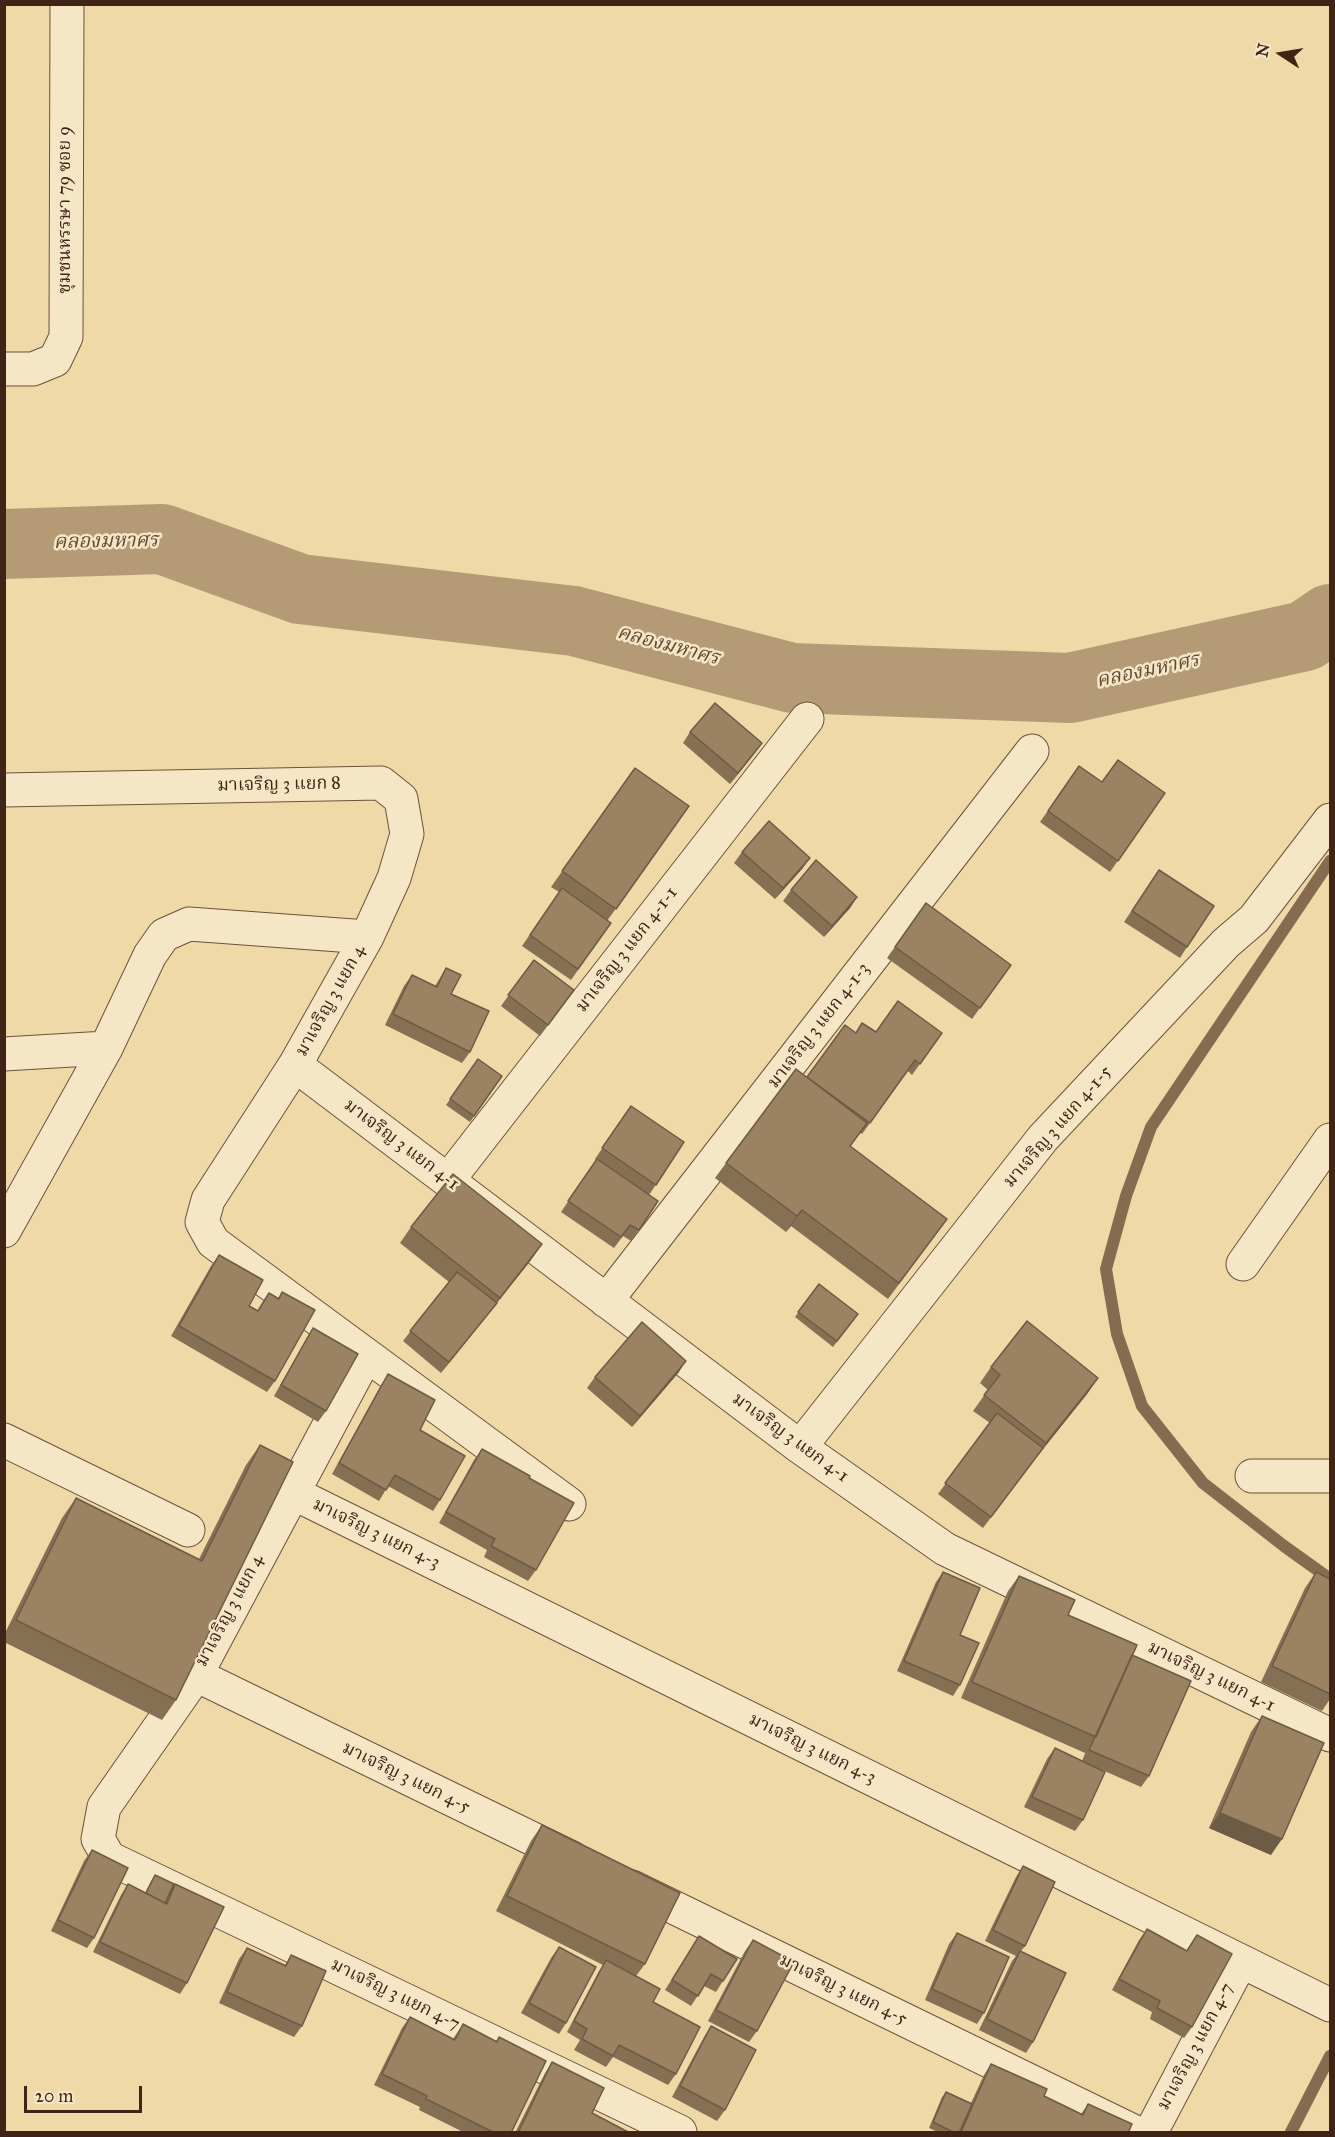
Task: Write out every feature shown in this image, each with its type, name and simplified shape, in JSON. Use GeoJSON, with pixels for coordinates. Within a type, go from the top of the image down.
{"type":"FeatureCollection","features":[{"type":"Feature","properties":{"kind":"street","name":"ชุมชนหรรษา 79 ซอย 9"},"geometry":{"type":"LineString","coordinates":[[4,369],[33,369],[55,360],[66,337],[67,4]]}},
{"type":"Feature","properties":{"kind":"street","name":"มาเจริญ 3 แยก 4-1-1"},"geometry":{"type":"LineString","coordinates":[[448,1180],[807,719]]}},
{"type":"Feature","properties":{"kind":"street","name":"มาเจริญ 3 แยก 4-1-3"},"geometry":{"type":"LineString","coordinates":[[606,1300],[1032,751]]}},
{"type":"Feature","properties":{"kind":"street","name":"มาเจริญ 3 แยก 8"},"geometry":{"type":"LineString","coordinates":[[4,790],[381,783],[400,799],[407,834],[394,878],[367,937]]}},
{"type":"Feature","properties":{"kind":"street","name":"มาเจริญ 3 แยก 4-1-5"},"geometry":{"type":"LineString","coordinates":[[800,1447],[1043,1138],[1226,942],[1254,919],[1330,820]]}},
{"type":"Feature","properties":{"kind":"street","name":"มาเจริญ 3 แยก 4"},"geometry":{"type":"LineString","coordinates":[[4,1231],[106,1048],[154,948],[164,935],[189,924],[367,937],[295,1065],[208,1200],[202,1222],[213,1242],[569,1504]]}},
{"type":"Feature","properties":{"kind":"street"},"geometry":{"type":"LineString","coordinates":[[4,1054],[106,1048]]}},
{"type":"Feature","properties":{"kind":"street","name":"มาเจริญ 3 แยก 4-1"},"geometry":{"type":"LineString","coordinates":[[295,1065],[800,1447],[945,1549],[1330,1735]]}},
{"type":"Feature","properties":{"kind":"street"},"geometry":{"type":"LineString","coordinates":[[1243,1264],[1330,1140]]}},
{"type":"Feature","properties":{"kind":"street","name":"มาเจริญ 3 แยก 4"},"geometry":{"type":"LineString","coordinates":[[109,1858],[98,1839],[104,1807],[196,1675],[366,1356]]}},
{"type":"Feature","properties":{"kind":"street"},"geometry":{"type":"LineString","coordinates":[[4,1440],[188,1530]]}},
{"type":"Feature","properties":{"kind":"street"},"geometry":{"type":"LineString","coordinates":[[1252,1476],[1330,1476]]}},
{"type":"Feature","properties":{"kind":"street","name":"มาเจริญ 3 แยก 4-3"},"geometry":{"type":"LineString","coordinates":[[293,1493],[1330,2005]]}},
{"type":"Feature","properties":{"kind":"street","name":"มาเจริญ 3 แยก 4-5"},"geometry":{"type":"LineString","coordinates":[[196,1675],[1135,2133]]}},
{"type":"Feature","properties":{"kind":"street","name":"มาเจริญ 3 แยก 4-7"},"geometry":{"type":"LineString","coordinates":[[109,1858],[680,2133]]}},
{"type":"Feature","properties":{"kind":"street","name":"มาเจริญ 3 แยก 4-7"},"geometry":{"type":"LineString","coordinates":[[1151,2133],[1241,1961]]}},
{"type":"Feature","properties":{"kind":"building"},"geometry":{"type":"Polygon","coordinates":[[[715,703],[762,743],[738,773],[690,732],[715,703]]]}},
{"type":"Feature","properties":{"kind":"building"},"geometry":{"type":"Polygon","coordinates":[[[1118,760],[1165,793],[1118,861],[1048,811],[1079,766],[1102,782],[1118,760]]]}},
{"type":"Feature","properties":{"kind":"building"},"geometry":{"type":"Polygon","coordinates":[[[635,768],[689,806],[616,909],[562,871],[635,768]]]}},
{"type":"Feature","properties":{"kind":"building"},"geometry":{"type":"Polygon","coordinates":[[[769,821],[810,858],[783,888],[742,852],[769,821]]]}},
{"type":"Feature","properties":{"kind":"building"},"geometry":{"type":"Polygon","coordinates":[[[816,860],[857,897],[832,926],[791,890],[816,860]]]}},
{"type":"Feature","properties":{"kind":"building"},"geometry":{"type":"Polygon","coordinates":[[[1159,870],[1214,906],[1187,947],[1132,911],[1159,870]]]}},
{"type":"Feature","properties":{"kind":"building"},"geometry":{"type":"Polygon","coordinates":[[[562,888],[611,923],[578,969],[530,935],[562,888]]]}},
{"type":"Feature","properties":{"kind":"building"},"geometry":{"type":"Polygon","coordinates":[[[926,903],[1011,965],[980,1008],[895,947],[926,903]]]}},
{"type":"Feature","properties":{"kind":"building"},"geometry":{"type":"Polygon","coordinates":[[[534,960],[574,990],[548,1025],[508,995],[534,960]]]}},
{"type":"Feature","properties":{"kind":"building"},"geometry":{"type":"Polygon","coordinates":[[[446,968],[461,975],[451,994],[489,1011],[470,1052],[393,1014],[412,975],[437,987],[446,968]]]}},
{"type":"Feature","properties":{"kind":"building"},"geometry":{"type":"Polygon","coordinates":[[[898,1001],[942,1033],[920,1064],[915,1060],[870,1123],[807,1077],[845,1025],[856,1033],[862,1023],[876,1032],[898,1001]]]}},
{"type":"Feature","properties":{"kind":"building"},"geometry":{"type":"Polygon","coordinates":[[[478,1059],[502,1076],[474,1116],[450,1099],[478,1059]]]}},
{"type":"Feature","properties":{"kind":"building"},"geometry":{"type":"Polygon","coordinates":[[[796,1069],[867,1123],[850,1146],[947,1219],[899,1283],[802,1210],[797,1216],[726,1163],[796,1069]]]}},
{"type":"Feature","properties":{"kind":"building"},"geometry":{"type":"Polygon","coordinates":[[[631,1106],[684,1142],[656,1185],[602,1148],[631,1106]]]}},
{"type":"Feature","properties":{"kind":"building"},"geometry":{"type":"Polygon","coordinates":[[[597,1159],[658,1201],[639,1230],[630,1225],[621,1237],[568,1201],[597,1159]]]}},
{"type":"Feature","properties":{"kind":"building"},"geometry":{"type":"Polygon","coordinates":[[[453,1174],[542,1244],[500,1298],[411,1227],[453,1174]]]}},
{"type":"Feature","properties":{"kind":"building"},"geometry":{"type":"Polygon","coordinates":[[[219,1255],[263,1280],[249,1306],[258,1311],[269,1293],[279,1299],[282,1292],[315,1310],[275,1381],[179,1326],[219,1255]]]}},
{"type":"Feature","properties":{"kind":"building"},"geometry":{"type":"Polygon","coordinates":[[[457,1272],[497,1303],[449,1362],[410,1331],[457,1272]]]}},
{"type":"Feature","properties":{"kind":"building"},"geometry":{"type":"Polygon","coordinates":[[[819,1284],[858,1314],[837,1341],[798,1312],[819,1284]]]}},
{"type":"Feature","properties":{"kind":"building"},"geometry":{"type":"Polygon","coordinates":[[[1027,1321],[1098,1378],[1046,1443],[984,1395],[1000,1375],[991,1367],[1027,1321]]]}},
{"type":"Feature","properties":{"kind":"building"},"geometry":{"type":"Polygon","coordinates":[[[642,1322],[686,1361],[640,1416],[595,1377],[642,1322]]]}},
{"type":"Feature","properties":{"kind":"building"},"geometry":{"type":"Polygon","coordinates":[[[313,1328],[358,1354],[326,1411],[281,1385],[313,1328]]]}},
{"type":"Feature","properties":{"kind":"building"},"geometry":{"type":"Polygon","coordinates":[[[388,1374],[435,1400],[420,1430],[465,1456],[440,1500],[395,1475],[386,1490],[339,1463],[388,1374]]]}},
{"type":"Feature","properties":{"kind":"building"},"geometry":{"type":"Polygon","coordinates":[[[997,1413],[1043,1448],[991,1517],[945,1483],[997,1413]]]}},
{"type":"Feature","properties":{"kind":"building"},"geometry":{"type":"Polygon","coordinates":[[[260,1445],[293,1462],[176,1700],[16,1620],[76,1498],[202,1561],[260,1445]]]}},
{"type":"Feature","properties":{"kind":"building"},"geometry":{"type":"Polygon","coordinates":[[[482,1449],[574,1503],[536,1570],[491,1546],[495,1539],[446,1512],[482,1449]]]}},
{"type":"Feature","properties":{"kind":"building"},"geometry":{"type":"Polygon","coordinates":[[[943,1572],[980,1588],[960,1635],[979,1643],[960,1685],[904,1661],[943,1572]]]}},
{"type":"Feature","properties":{"kind":"building"},"geometry":{"type":"Polygon","coordinates":[[[1316,1572],[1330,1579],[1330,1694],[1272,1666],[1316,1572]]]}},
{"type":"Feature","properties":{"kind":"building"},"geometry":{"type":"Polygon","coordinates":[[[1019,1576],[1075,1600],[1068,1615],[1137,1645],[1096,1737],[972,1682],[1019,1576]]]}},
{"type":"Feature","properties":{"kind":"building"},"geometry":{"type":"Polygon","coordinates":[[[1132,1655],[1191,1681],[1149,1776],[1089,1750],[1132,1655]]]}},
{"type":"Feature","properties":{"kind":"building"},"geometry":{"type":"Polygon","coordinates":[[[1262,1716],[1324,1743],[1282,1839],[1220,1813],[1262,1716]]]}},
{"type":"Feature","properties":{"kind":"building"},"geometry":{"type":"Polygon","coordinates":[[[1055,1748],[1105,1772],[1083,1820],[1032,1797],[1055,1748]]]}},
{"type":"Feature","properties":{"kind":"building"},"geometry":{"type":"Polygon","coordinates":[[[542,1825],[680,1893],[645,1964],[507,1896],[542,1825]]]}},
{"type":"Feature","properties":{"kind":"building"},"geometry":{"type":"Polygon","coordinates":[[[92,1850],[128,1868],[94,1938],[58,1920],[92,1850]]]}},
{"type":"Feature","properties":{"kind":"building"},"geometry":{"type":"Polygon","coordinates":[[[1023,1866],[1055,1882],[1025,1946],[993,1930],[1023,1866]]]}},
{"type":"Feature","properties":{"kind":"building"},"geometry":{"type":"Polygon","coordinates":[[[155,1875],[174,1884],[165,1903],[146,1893],[155,1875]]]}},
{"type":"Feature","properties":{"kind":"building"},"geometry":{"type":"Polygon","coordinates":[[[128,1884],[167,1904],[175,1884],[224,1907],[187,1983],[100,1942],[128,1884]]]}},
{"type":"Feature","properties":{"kind":"building"},"geometry":{"type":"Polygon","coordinates":[[[1147,1929],[1187,1951],[1197,1935],[1232,1954],[1192,2027],[1157,2008],[1160,2001],[1119,1979],[1147,1929]]]}},
{"type":"Feature","properties":{"kind":"building"},"geometry":{"type":"Polygon","coordinates":[[[957,1933],[1009,1957],[984,2013],[932,1989],[957,1933]]]}},
{"type":"Feature","properties":{"kind":"building"},"geometry":{"type":"Polygon","coordinates":[[[699,1936],[737,1959],[723,1981],[711,1974],[698,1996],[672,1980],[699,1936]]]}},
{"type":"Feature","properties":{"kind":"building"},"geometry":{"type":"Polygon","coordinates":[[[753,1940],[794,1962],[757,2031],[716,2010],[753,1940]]]}},
{"type":"Feature","properties":{"kind":"building"},"geometry":{"type":"Polygon","coordinates":[[[559,1947],[596,1967],[566,2023],[529,2003],[559,1947]]]}},
{"type":"Feature","properties":{"kind":"building"},"geometry":{"type":"Polygon","coordinates":[[[247,1948],[286,1966],[291,1955],[326,1971],[302,2026],[227,1992],[247,1948]]]}},
{"type":"Feature","properties":{"kind":"building"},"geometry":{"type":"Polygon","coordinates":[[[1020,1951],[1066,1973],[1033,2042],[987,2019],[1020,1951]]]}},
{"type":"Feature","properties":{"kind":"building"},"geometry":{"type":"Polygon","coordinates":[[[606,1960],[660,1989],[653,2002],[700,2027],[676,2074],[619,2045],[613,2056],[582,2039],[587,2029],[574,2021],[606,1960]]]}},
{"type":"Feature","properties":{"kind":"building"},"geometry":{"type":"Polygon","coordinates":[[[410,2017],[455,2040],[463,2024],[497,2042],[499,2037],[546,2061],[511,2133],[495,2133],[382,2074],[410,2017]]]}},
{"type":"Feature","properties":{"kind":"building"},"geometry":{"type":"Polygon","coordinates":[[[711,2026],[756,2050],[725,2110],[680,2086],[711,2026]]]}},
{"type":"Feature","properties":{"kind":"building"},"geometry":{"type":"Polygon","coordinates":[[[552,2062],[604,2088],[592,2113],[630,2133],[518,2133],[552,2062]]]}},
{"type":"Feature","properties":{"kind":"building"},"geometry":{"type":"Polygon","coordinates":[[[991,2064],[1047,2089],[1044,2096],[1083,2115],[1088,2104],[1132,2124],[1128,2133],[961,2132],[991,2064]]]}},
{"type":"Feature","properties":{"kind":"building"},"geometry":{"type":"Polygon","coordinates":[[[946,2092],[972,2104],[959,2133],[933,2122],[946,2092]]]}},
{"type":"Feature","properties":{"kind":"waterway","name":"คลองมหาศร"},"geometry":{"type":"LineString","coordinates":[[4,544],[162,539],[300,589],[574,621],[792,678],[1070,688],[1305,636],[1330,619]]}},
{"type":"Feature","properties":{"kind":"waterway"},"geometry":{"type":"LineString","coordinates":[[1330,861],[1151,1127],[1126,1196],[1106,1269],[1117,1334],[1142,1406],[1203,1483],[1330,1579]]}},
{"type":"Feature","properties":{"kind":"waterway"},"geometry":{"type":"LineString","coordinates":[[1291,2132],[1330,2056]]}}]}
